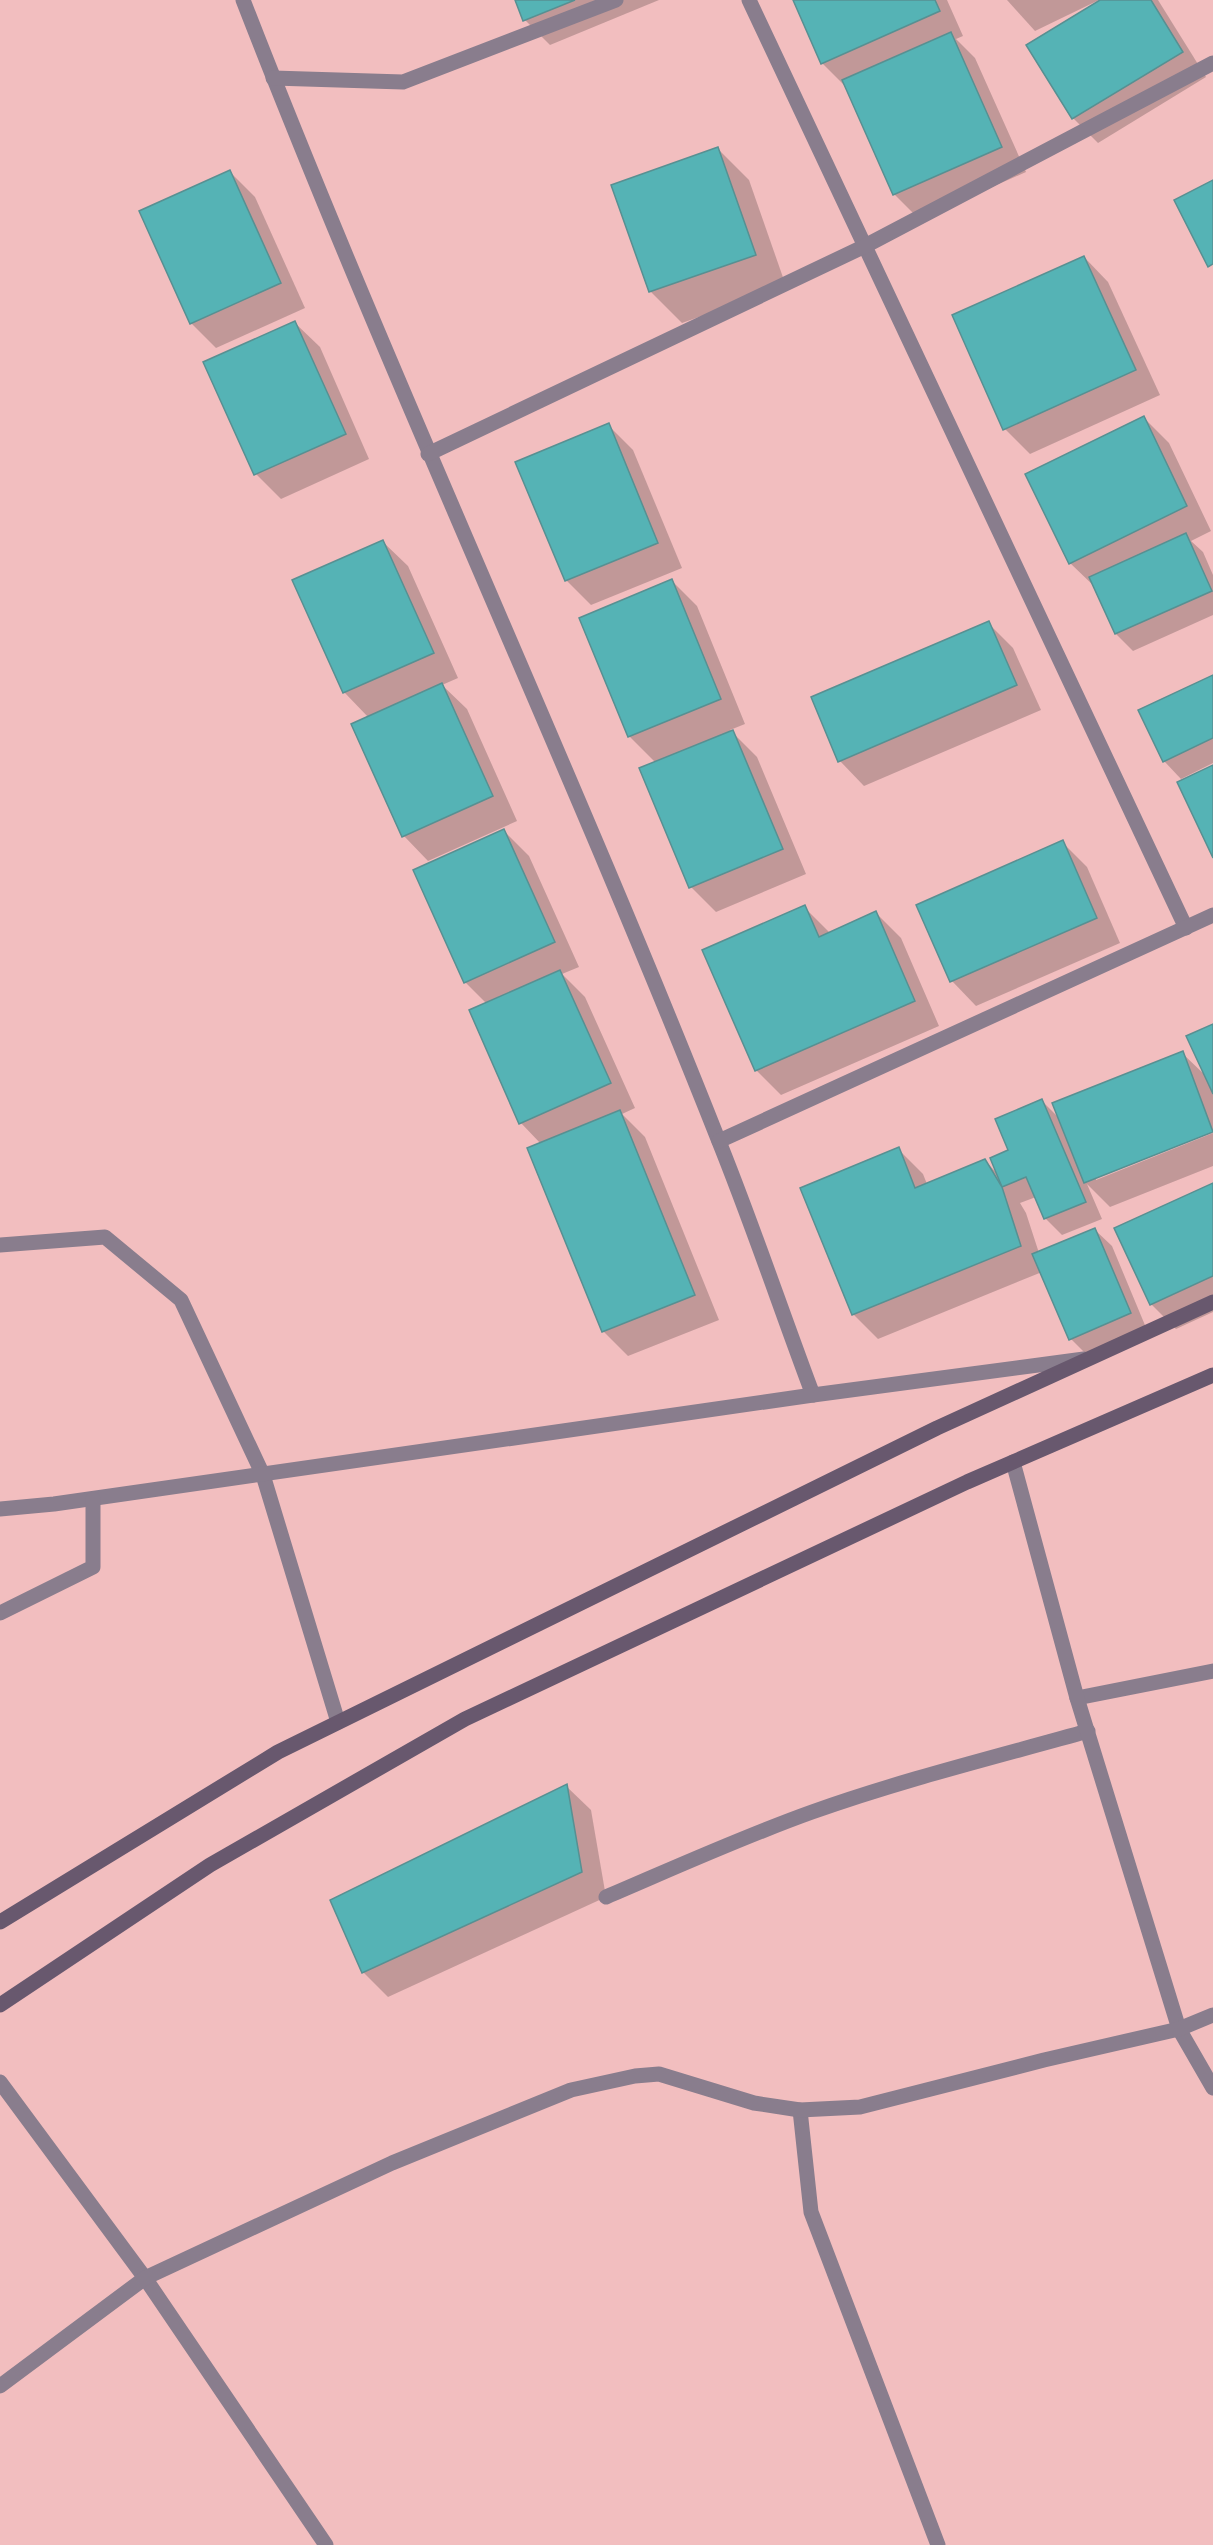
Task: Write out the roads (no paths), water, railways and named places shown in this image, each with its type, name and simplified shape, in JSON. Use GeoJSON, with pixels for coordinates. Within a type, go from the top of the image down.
{"type":"FeatureCollection","features":[{"type":"Feature","properties":{"kind":"main road"},"geometry":{"type":"LineString","coordinates":[[0,1922],[278,1752],[937,1428],[1213,1302]]}},
{"type":"Feature","properties":{"kind":"main road"},"geometry":{"type":"LineString","coordinates":[[0,2005],[210,1865],[465,1719],[1013,1462],[1213,1375]]}},
{"type":"Feature","properties":{"kind":"street"},"geometry":{"type":"LineString","coordinates":[[243,0],[428,454],[541,710],[719,1141],[813,1395]]}},
{"type":"Feature","properties":{"kind":"street"},"geometry":{"type":"LineString","coordinates":[[273,78],[403,82],[615,0]]}},
{"type":"Feature","properties":{"kind":"street"},"geometry":{"type":"LineString","coordinates":[[749,0],[1186,928]]}},
{"type":"Feature","properties":{"kind":"street"},"geometry":{"type":"LineString","coordinates":[[428,454],[865,246],[1213,63]]}},
{"type":"Feature","properties":{"kind":"street"},"geometry":{"type":"LineString","coordinates":[[719,1141],[1213,915]]}},
{"type":"Feature","properties":{"kind":"street"},"geometry":{"type":"LineString","coordinates":[[0,1245],[105,1237],[181,1300],[264,1475],[338,1722]]}},
{"type":"Feature","properties":{"kind":"street"},"geometry":{"type":"LineString","coordinates":[[0,1509],[93,1499],[813,1395],[1090,1358]]}},
{"type":"Feature","properties":{"kind":"street"},"geometry":{"type":"LineString","coordinates":[[1013,1462],[1077,1698],[1179,2029],[1213,2088]]}},
{"type":"Feature","properties":{"kind":"street"},"geometry":{"type":"LineString","coordinates":[[0,1613],[93,1567],[93,1499]]}},
{"type":"Feature","properties":{"kind":"street"},"geometry":{"type":"LineString","coordinates":[[1077,1698],[1213,1671]]}},
{"type":"Feature","properties":{"kind":"street"},"geometry":{"type":"LineString","coordinates":[[606,1897],[729,1844],[812,1812],[896,1784],[1088,1731]]}},
{"type":"Feature","properties":{"kind":"street"},"geometry":{"type":"LineString","coordinates":[[0,2386],[145,2278],[392,2163],[571,2090],[635,2076],[659,2074],[753,2103],[800,2110],[860,2108],[1044,2060],[1179,2029],[1213,2015]]}},
{"type":"Feature","properties":{"kind":"street"},"geometry":{"type":"LineString","coordinates":[[0,2082],[145,2278],[326,2545]]}},
{"type":"Feature","properties":{"kind":"street"},"geometry":{"type":"LineString","coordinates":[[800,2110],[811,2212],[938,2545]]}}]}
